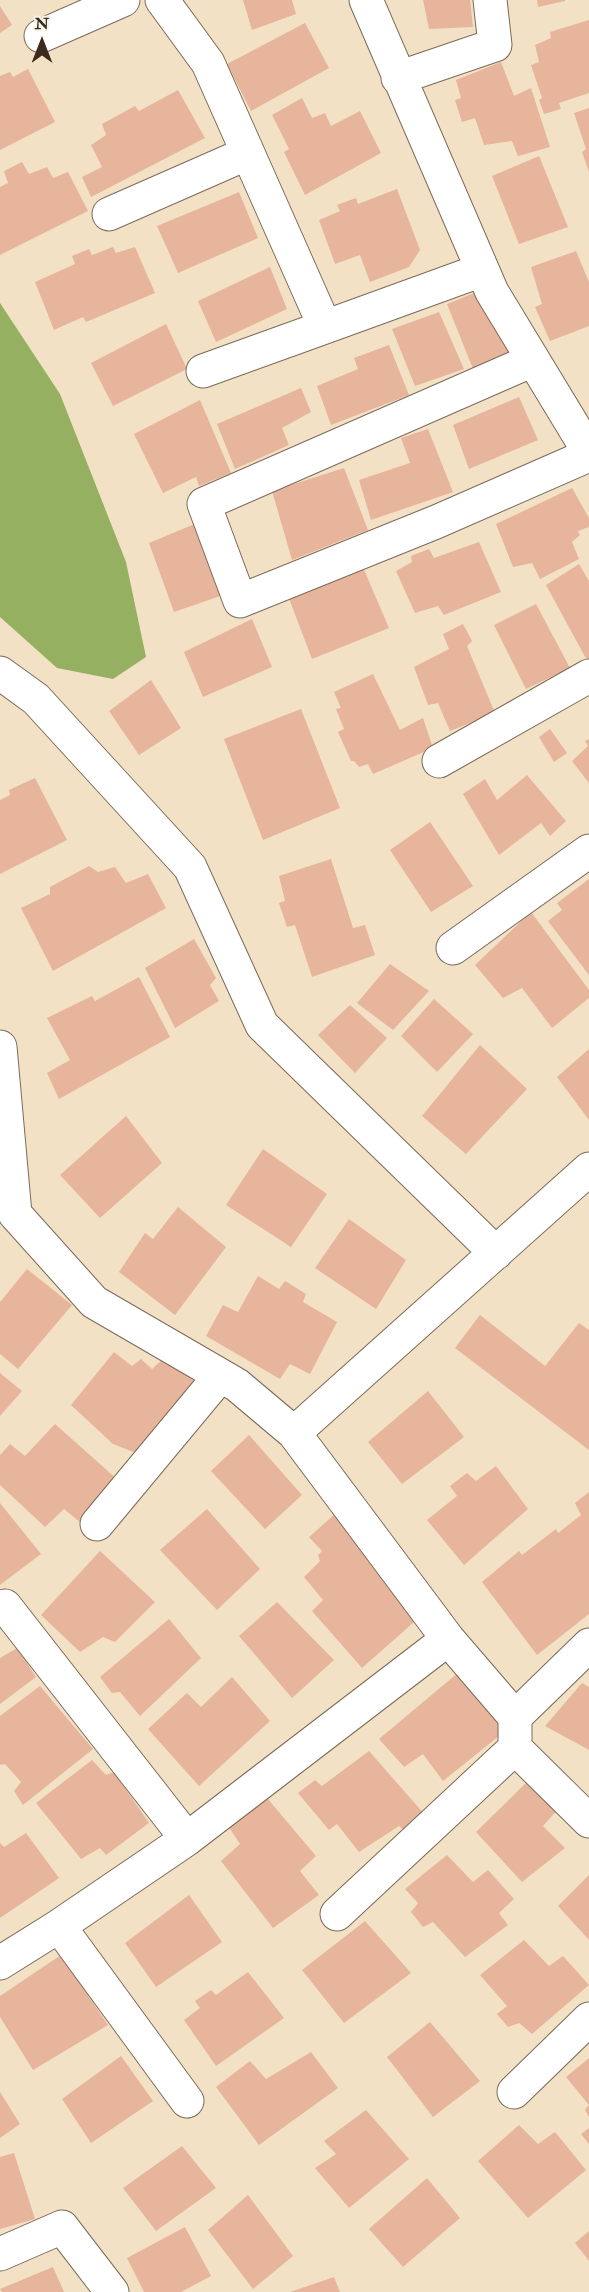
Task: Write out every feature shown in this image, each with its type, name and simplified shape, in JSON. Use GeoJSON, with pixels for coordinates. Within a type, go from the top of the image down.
{"type":"FeatureCollection","features":[{"type":"Feature","properties":{"kind":"street"},"geometry":{"type":"LineString","coordinates":[[41,36],[123,0]]}},
{"type":"Feature","properties":{"kind":"street"},"geometry":{"type":"LineString","coordinates":[[162,0],[207,63],[325,327]]}},
{"type":"Feature","properties":{"kind":"street"},"geometry":{"type":"LineString","coordinates":[[366,0],[492,292],[533,360],[589,453],[436,522],[240,600],[204,504],[533,360]]}},
{"type":"Feature","properties":{"kind":"street"},"geometry":{"type":"LineString","coordinates":[[398,78],[495,45],[490,0]]}},
{"type":"Feature","properties":{"kind":"street"},"geometry":{"type":"LineString","coordinates":[[109,214],[248,153]]}},
{"type":"Feature","properties":{"kind":"street"},"geometry":{"type":"LineString","coordinates":[[203,371],[482,270]]}},
{"type":"Feature","properties":{"kind":"street"},"geometry":{"type":"LineString","coordinates":[[0,673],[36,699],[190,867],[262,1025],[496,1253]]}},
{"type":"Feature","properties":{"kind":"street"},"geometry":{"type":"LineString","coordinates":[[439,761],[589,676]]}},
{"type":"Feature","properties":{"kind":"street"},"geometry":{"type":"LineString","coordinates":[[453,948],[589,851]]}},
{"type":"Feature","properties":{"kind":"street"},"geometry":{"type":"LineString","coordinates":[[0,1047],[15,1214],[94,1302],[237,1385],[294,1433],[448,1638],[515,1732],[589,1821]]}},
{"type":"Feature","properties":{"kind":"street"},"geometry":{"type":"LineString","coordinates":[[294,1433],[589,1169]]}},
{"type":"Feature","properties":{"kind":"street"},"geometry":{"type":"LineString","coordinates":[[97,1524],[220,1376]]}},
{"type":"Feature","properties":{"kind":"street"},"geometry":{"type":"LineString","coordinates":[[5,1606],[187,1839]]}},
{"type":"Feature","properties":{"kind":"street"},"geometry":{"type":"LineString","coordinates":[[0,1963],[187,1839],[448,1638]]}},
{"type":"Feature","properties":{"kind":"street"},"geometry":{"type":"LineString","coordinates":[[337,1914],[515,1732],[589,1645]]}},
{"type":"Feature","properties":{"kind":"street"},"geometry":{"type":"LineString","coordinates":[[59,1926],[187,2101]]}},
{"type":"Feature","properties":{"kind":"street"},"geometry":{"type":"LineString","coordinates":[[514,2092],[589,2019]]}},
{"type":"Feature","properties":{"kind":"street"},"geometry":{"type":"LineString","coordinates":[[0,2254],[62,2227],[112,2292]]}},
{"type":"Feature","properties":{"kind":"green space"},"geometry":{"type":"Polygon","coordinates":[[[0,303],[60,394],[126,562],[146,657],[113,679],[57,668],[0,617],[0,303]]]}},
{"type":"Feature","properties":{"kind":"building"},"geometry":{"type":"Polygon","coordinates":[[[243,0],[292,0],[296,14],[252,30],[243,0]]]}},
{"type":"Feature","properties":{"kind":"building"},"geometry":{"type":"Polygon","coordinates":[[[423,0],[470,0],[473,27],[429,29],[423,0]]]}},
{"type":"Feature","properties":{"kind":"building"},"geometry":{"type":"Polygon","coordinates":[[[537,0],[565,0],[565,1],[538,7],[537,0]]]}},
{"type":"Feature","properties":{"kind":"building"},"geometry":{"type":"Polygon","coordinates":[[[0,6],[12,25],[0,33],[0,6]]]}},
{"type":"Feature","properties":{"kind":"building"},"geometry":{"type":"Polygon","coordinates":[[[589,20],[589,93],[559,103],[561,109],[544,114],[539,100],[542,98],[531,65],[539,62],[535,45],[551,38],[550,32],[589,20]]]}},
{"type":"Feature","properties":{"kind":"building"},"geometry":{"type":"Polygon","coordinates":[[[305,23],[329,68],[251,111],[227,64],[305,23]]]}},
{"type":"Feature","properties":{"kind":"building"},"geometry":{"type":"Polygon","coordinates":[[[501,62],[514,96],[531,88],[550,147],[518,156],[512,141],[484,145],[475,118],[462,122],[455,100],[461,98],[456,80],[501,62]]]}},
{"type":"Feature","properties":{"kind":"building"},"geometry":{"type":"Polygon","coordinates":[[[28,69],[55,122],[0,150],[0,76],[10,72],[13,77],[28,69]]]}},
{"type":"Feature","properties":{"kind":"building"},"geometry":{"type":"Polygon","coordinates":[[[178,90],[205,138],[91,197],[82,177],[102,167],[91,145],[106,135],[102,124],[135,106],[139,111],[178,90]]]}},
{"type":"Feature","properties":{"kind":"building"},"geometry":{"type":"Polygon","coordinates":[[[302,98],[312,118],[325,113],[331,126],[360,111],[381,153],[305,195],[284,152],[289,149],[272,115],[302,98]]]}},
{"type":"Feature","properties":{"kind":"building"},"geometry":{"type":"Polygon","coordinates":[[[589,108],[589,172],[582,152],[586,149],[574,113],[589,108]]]}},
{"type":"Feature","properties":{"kind":"building"},"geometry":{"type":"Polygon","coordinates":[[[539,156],[568,227],[519,244],[492,176],[539,156]]]}},
{"type":"Feature","properties":{"kind":"building"},"geometry":{"type":"Polygon","coordinates":[[[22,162],[29,174],[47,167],[53,178],[68,172],[88,211],[0,255],[0,187],[8,183],[4,171],[22,162]]]}},
{"type":"Feature","properties":{"kind":"building"},"geometry":{"type":"Polygon","coordinates":[[[397,189],[420,250],[409,267],[370,282],[360,255],[335,264],[319,220],[340,211],[337,205],[356,198],[358,204],[397,189]]]}},
{"type":"Feature","properties":{"kind":"building"},"geometry":{"type":"Polygon","coordinates":[[[239,192],[258,238],[178,273],[157,226],[239,192]]]}},
{"type":"Feature","properties":{"kind":"building"},"geometry":{"type":"Polygon","coordinates":[[[113,247],[116,253],[135,247],[155,293],[86,322],[83,317],[54,330],[35,282],[75,264],[72,256],[89,249],[92,255],[113,247]]]}},
{"type":"Feature","properties":{"kind":"building"},"geometry":{"type":"Polygon","coordinates":[[[576,251],[589,282],[589,326],[550,341],[535,307],[542,304],[531,267],[576,251]]]}},
{"type":"Feature","properties":{"kind":"building"},"geometry":{"type":"Polygon","coordinates":[[[270,267],[287,309],[216,342],[198,301],[270,267]]]}},
{"type":"Feature","properties":{"kind":"building"},"geometry":{"type":"Polygon","coordinates":[[[479,291],[516,353],[473,369],[447,304],[479,291]]]}},
{"type":"Feature","properties":{"kind":"building"},"geometry":{"type":"Polygon","coordinates":[[[439,312],[464,369],[415,386],[392,329],[439,312]]]}},
{"type":"Feature","properties":{"kind":"building"},"geometry":{"type":"Polygon","coordinates":[[[166,324],[187,369],[113,406],[91,363],[166,324]]]}},
{"type":"Feature","properties":{"kind":"building"},"geometry":{"type":"Polygon","coordinates":[[[389,345],[409,395],[331,425],[317,386],[358,369],[354,358],[389,345]]]}},
{"type":"Feature","properties":{"kind":"building"},"geometry":{"type":"Polygon","coordinates":[[[301,388],[311,412],[282,428],[289,445],[235,469],[217,424],[301,388]]]}},
{"type":"Feature","properties":{"kind":"building"},"geometry":{"type":"Polygon","coordinates":[[[519,397],[538,440],[469,469],[453,425],[519,397]]]}},
{"type":"Feature","properties":{"kind":"building"},"geometry":{"type":"Polygon","coordinates":[[[200,400],[231,473],[199,486],[196,477],[163,493],[134,434],[200,400]]]}},
{"type":"Feature","properties":{"kind":"building"},"geometry":{"type":"Polygon","coordinates":[[[428,429],[453,492],[371,520],[359,480],[410,463],[401,438],[428,429]]]}},
{"type":"Feature","properties":{"kind":"building"},"geometry":{"type":"Polygon","coordinates":[[[344,468],[368,530],[292,560],[272,491],[344,468]]]}},
{"type":"Feature","properties":{"kind":"building"},"geometry":{"type":"Polygon","coordinates":[[[572,488],[589,518],[589,527],[578,531],[580,535],[572,542],[579,559],[540,579],[532,563],[513,567],[496,524],[572,488]]]}},
{"type":"Feature","properties":{"kind":"building"},"geometry":{"type":"Polygon","coordinates":[[[197,523],[223,595],[174,612],[149,543],[197,523]]]}},
{"type":"Feature","properties":{"kind":"building"},"geometry":{"type":"Polygon","coordinates":[[[479,542],[501,592],[444,615],[438,606],[415,613],[396,571],[412,562],[411,556],[429,549],[434,558],[479,542]]]}},
{"type":"Feature","properties":{"kind":"building"},"geometry":{"type":"Polygon","coordinates":[[[579,564],[589,581],[589,664],[546,585],[579,564]]]}},
{"type":"Feature","properties":{"kind":"building"},"geometry":{"type":"Polygon","coordinates":[[[362,565],[389,628],[312,659],[288,596],[362,565]]]}},
{"type":"Feature","properties":{"kind":"building"},"geometry":{"type":"Polygon","coordinates":[[[536,604],[570,668],[526,689],[494,625],[536,604]]]}},
{"type":"Feature","properties":{"kind":"building"},"geometry":{"type":"Polygon","coordinates":[[[252,619],[272,667],[203,697],[184,652],[252,619]]]}},
{"type":"Feature","properties":{"kind":"building"},"geometry":{"type":"Polygon","coordinates":[[[463,624],[472,641],[467,646],[495,713],[450,731],[438,703],[428,705],[414,667],[449,649],[443,634],[463,624]]]}},
{"type":"Feature","properties":{"kind":"building"},"geometry":{"type":"Polygon","coordinates":[[[373,674],[400,730],[423,718],[433,748],[373,774],[368,764],[359,767],[351,761],[338,732],[344,729],[336,709],[341,708],[334,692],[373,674]]]}},
{"type":"Feature","properties":{"kind":"building"},"geometry":{"type":"Polygon","coordinates":[[[151,680],[181,728],[139,755],[109,711],[151,680]]]}},
{"type":"Feature","properties":{"kind":"building"},"geometry":{"type":"Polygon","coordinates":[[[301,709],[340,808],[263,840],[224,739],[301,709]]]}},
{"type":"Feature","properties":{"kind":"building"},"geometry":{"type":"Polygon","coordinates":[[[550,729],[567,753],[554,762],[539,737],[550,729]]]}},
{"type":"Feature","properties":{"kind":"building"},"geometry":{"type":"Polygon","coordinates":[[[589,739],[589,783],[572,761],[588,746],[585,741],[589,739]]]}},
{"type":"Feature","properties":{"kind":"building"},"geometry":{"type":"Polygon","coordinates":[[[527,775],[566,821],[550,836],[541,823],[499,855],[463,794],[485,779],[497,800],[527,775]]]}},
{"type":"Feature","properties":{"kind":"building"},"geometry":{"type":"Polygon","coordinates":[[[35,778],[67,840],[0,874],[0,800],[10,795],[9,790],[35,778]]]}},
{"type":"Feature","properties":{"kind":"building"},"geometry":{"type":"Polygon","coordinates":[[[430,822],[473,886],[431,912],[390,850],[430,822]]]}},
{"type":"Feature","properties":{"kind":"building"},"geometry":{"type":"Polygon","coordinates":[[[331,859],[353,928],[365,925],[375,955],[312,977],[295,925],[287,927],[279,903],[285,901],[279,876],[331,859]]]}},
{"type":"Feature","properties":{"kind":"building"},"geometry":{"type":"Polygon","coordinates":[[[89,866],[98,872],[115,867],[126,883],[148,874],[166,908],[53,971],[21,908],[50,894],[50,887],[89,866]]]}},
{"type":"Feature","properties":{"kind":"building"},"geometry":{"type":"Polygon","coordinates":[[[589,879],[589,975],[548,921],[562,910],[557,903],[589,879]]]}},
{"type":"Feature","properties":{"kind":"building"},"geometry":{"type":"Polygon","coordinates":[[[531,912],[589,990],[589,998],[552,1028],[522,988],[503,998],[475,965],[531,912]]]}},
{"type":"Feature","properties":{"kind":"building"},"geometry":{"type":"Polygon","coordinates":[[[194,939],[216,978],[210,985],[219,1001],[175,1028],[145,968],[194,939]]]}},
{"type":"Feature","properties":{"kind":"building"},"geometry":{"type":"Polygon","coordinates":[[[390,964],[429,991],[393,1030],[357,1003],[390,964]]]}},
{"type":"Feature","properties":{"kind":"building"},"geometry":{"type":"Polygon","coordinates":[[[139,977],[170,1037],[59,1099],[47,1073],[70,1060],[47,1018],[92,996],[95,1001],[139,977]]]}},
{"type":"Feature","properties":{"kind":"building"},"geometry":{"type":"Polygon","coordinates":[[[434,999],[473,1034],[437,1072],[401,1036],[434,999]]]}},
{"type":"Feature","properties":{"kind":"building"},"geometry":{"type":"Polygon","coordinates":[[[350,1005],[387,1038],[355,1073],[318,1035],[350,1005]]]}},
{"type":"Feature","properties":{"kind":"building"},"geometry":{"type":"Polygon","coordinates":[[[480,1045],[527,1089],[466,1154],[422,1116],[480,1045]]]}},
{"type":"Feature","properties":{"kind":"building"},"geometry":{"type":"Polygon","coordinates":[[[589,1049],[589,1120],[557,1077],[589,1049]]]}},
{"type":"Feature","properties":{"kind":"building"},"geometry":{"type":"Polygon","coordinates":[[[126,1116],[162,1163],[100,1218],[60,1175],[126,1116]]]}},
{"type":"Feature","properties":{"kind":"building"},"geometry":{"type":"Polygon","coordinates":[[[263,1149],[327,1194],[291,1247],[226,1205],[263,1149]]]}},
{"type":"Feature","properties":{"kind":"building"},"geometry":{"type":"Polygon","coordinates":[[[178,1207],[226,1247],[175,1315],[119,1272],[145,1233],[153,1239],[178,1207]]]}},
{"type":"Feature","properties":{"kind":"building"},"geometry":{"type":"Polygon","coordinates":[[[349,1219],[406,1260],[376,1309],[315,1268],[349,1219]]]}},
{"type":"Feature","properties":{"kind":"building"},"geometry":{"type":"Polygon","coordinates":[[[27,1269],[72,1305],[18,1369],[0,1354],[0,1302],[27,1269]]]}},
{"type":"Feature","properties":{"kind":"building"},"geometry":{"type":"Polygon","coordinates":[[[258,1276],[279,1289],[285,1281],[306,1294],[303,1302],[337,1322],[310,1374],[290,1364],[280,1379],[206,1336],[223,1305],[238,1312],[258,1276]]]}},
{"type":"Feature","properties":{"kind":"building"},"geometry":{"type":"Polygon","coordinates":[[[480,1315],[545,1366],[579,1323],[589,1330],[589,1450],[455,1348],[480,1315]]]}},
{"type":"Feature","properties":{"kind":"building"},"geometry":{"type":"Polygon","coordinates":[[[114,1352],[132,1366],[141,1359],[152,1369],[166,1356],[196,1383],[141,1455],[113,1444],[71,1405],[114,1352]]]}},
{"type":"Feature","properties":{"kind":"building"},"geometry":{"type":"Polygon","coordinates":[[[0,1373],[22,1391],[0,1416],[0,1373]]]}},
{"type":"Feature","properties":{"kind":"building"},"geometry":{"type":"Polygon","coordinates":[[[428,1391],[464,1437],[402,1484],[368,1442],[428,1391]]]}},
{"type":"Feature","properties":{"kind":"building"},"geometry":{"type":"Polygon","coordinates":[[[55,1424],[118,1480],[80,1522],[64,1509],[45,1527],[0,1485],[0,1455],[10,1444],[25,1456],[55,1424]]]}},
{"type":"Feature","properties":{"kind":"building"},"geometry":{"type":"Polygon","coordinates":[[[249,1435],[302,1495],[265,1529],[211,1471],[249,1435]]]}},
{"type":"Feature","properties":{"kind":"building"},"geometry":{"type":"Polygon","coordinates":[[[496,1466],[528,1509],[464,1565],[427,1520],[457,1496],[450,1486],[467,1473],[476,1481],[496,1466]]]}},
{"type":"Feature","properties":{"kind":"building"},"geometry":{"type":"Polygon","coordinates":[[[589,1492],[589,1614],[537,1655],[482,1582],[519,1551],[522,1555],[556,1529],[558,1533],[581,1515],[575,1503],[589,1492]]]}},
{"type":"Feature","properties":{"kind":"building"},"geometry":{"type":"Polygon","coordinates":[[[0,1503],[41,1554],[0,1585],[0,1503]]]}},
{"type":"Feature","properties":{"kind":"building"},"geometry":{"type":"Polygon","coordinates":[[[207,1509],[260,1569],[217,1610],[160,1550],[207,1509]]]}},
{"type":"Feature","properties":{"kind":"building"},"geometry":{"type":"Polygon","coordinates":[[[337,1512],[422,1615],[362,1668],[312,1611],[323,1600],[304,1577],[320,1561],[318,1555],[322,1551],[309,1537],[337,1512]]]}},
{"type":"Feature","properties":{"kind":"building"},"geometry":{"type":"Polygon","coordinates":[[[100,1551],[155,1602],[115,1642],[103,1637],[80,1652],[41,1615],[100,1551]]]}},
{"type":"Feature","properties":{"kind":"building"},"geometry":{"type":"Polygon","coordinates":[[[277,1602],[334,1660],[292,1698],[239,1636],[277,1602]]]}},
{"type":"Feature","properties":{"kind":"building"},"geometry":{"type":"Polygon","coordinates":[[[169,1619],[201,1658],[140,1716],[120,1692],[112,1693],[100,1677],[169,1619]]]}},
{"type":"Feature","properties":{"kind":"building"},"geometry":{"type":"Polygon","coordinates":[[[17,1648],[36,1677],[0,1704],[0,1658],[17,1648]]]}},
{"type":"Feature","properties":{"kind":"building"},"geometry":{"type":"Polygon","coordinates":[[[459,1672],[504,1732],[443,1781],[423,1754],[404,1767],[379,1739],[459,1672]]]}},
{"type":"Feature","properties":{"kind":"building"},"geometry":{"type":"Polygon","coordinates":[[[232,1677],[270,1721],[199,1786],[148,1729],[187,1693],[201,1707],[232,1677]]]}},
{"type":"Feature","properties":{"kind":"building"},"geometry":{"type":"Polygon","coordinates":[[[582,1683],[589,1687],[589,1750],[545,1726],[582,1683]]]}},
{"type":"Feature","properties":{"kind":"building"},"geometry":{"type":"Polygon","coordinates":[[[40,1686],[93,1749],[23,1805],[14,1791],[21,1782],[5,1764],[0,1765],[0,1716],[40,1686]]]}},
{"type":"Feature","properties":{"kind":"building"},"geometry":{"type":"Polygon","coordinates":[[[369,1751],[426,1816],[406,1832],[399,1826],[359,1852],[337,1824],[329,1830],[298,1793],[315,1780],[322,1786],[369,1751]]]}},
{"type":"Feature","properties":{"kind":"building"},"geometry":{"type":"Polygon","coordinates":[[[92,1760],[106,1775],[114,1772],[149,1823],[106,1855],[100,1848],[81,1859],[36,1803],[92,1760]]]}},
{"type":"Feature","properties":{"kind":"building"},"geometry":{"type":"Polygon","coordinates":[[[529,1780],[560,1807],[543,1826],[565,1848],[522,1882],[476,1832],[529,1780]]]}},
{"type":"Feature","properties":{"kind":"building"},"geometry":{"type":"Polygon","coordinates":[[[267,1798],[316,1856],[300,1871],[319,1895],[273,1928],[221,1861],[240,1844],[228,1826],[267,1798]]]}},
{"type":"Feature","properties":{"kind":"building"},"geometry":{"type":"Polygon","coordinates":[[[26,1833],[59,1878],[0,1918],[0,1843],[4,1847],[26,1833]]]}},
{"type":"Feature","properties":{"kind":"building"},"geometry":{"type":"Polygon","coordinates":[[[447,1855],[473,1882],[488,1870],[514,1899],[499,1913],[508,1925],[465,1957],[433,1922],[423,1927],[411,1912],[418,1903],[405,1889],[447,1855]]]}},
{"type":"Feature","properties":{"kind":"building"},"geometry":{"type":"Polygon","coordinates":[[[589,1875],[589,1940],[558,1906],[589,1875]]]}},
{"type":"Feature","properties":{"kind":"building"},"geometry":{"type":"Polygon","coordinates":[[[189,1895],[222,1942],[156,1987],[125,1943],[189,1895]]]}},
{"type":"Feature","properties":{"kind":"building"},"geometry":{"type":"Polygon","coordinates":[[[365,1921],[411,1973],[344,2023],[302,1970],[365,1921]]]}},
{"type":"Feature","properties":{"kind":"building"},"geometry":{"type":"Polygon","coordinates":[[[524,1940],[549,1966],[563,1956],[589,1985],[532,2034],[519,2023],[508,2027],[497,2014],[507,2006],[480,1975],[524,1940]]]}},
{"type":"Feature","properties":{"kind":"building"},"geometry":{"type":"Polygon","coordinates":[[[61,1955],[108,2025],[33,2070],[0,2017],[0,1996],[61,1955]]]}},
{"type":"Feature","properties":{"kind":"building"},"geometry":{"type":"Polygon","coordinates":[[[248,1972],[284,2018],[216,2066],[184,2020],[200,2008],[195,2001],[211,1990],[216,1995],[248,1972]]]}},
{"type":"Feature","properties":{"kind":"building"},"geometry":{"type":"Polygon","coordinates":[[[430,2022],[480,2081],[433,2117],[387,2057],[430,2022]]]}},
{"type":"Feature","properties":{"kind":"building"},"geometry":{"type":"Polygon","coordinates":[[[311,2052],[338,2088],[259,2145],[216,2087],[250,2061],[266,2079],[311,2052]]]}},
{"type":"Feature","properties":{"kind":"building"},"geometry":{"type":"Polygon","coordinates":[[[121,2056],[153,2101],[91,2143],[62,2099],[121,2056]]]}},
{"type":"Feature","properties":{"kind":"building"},"geometry":{"type":"Polygon","coordinates":[[[589,2058],[589,2105],[566,2077],[589,2058]]]}},
{"type":"Feature","properties":{"kind":"building"},"geometry":{"type":"Polygon","coordinates":[[[0,2092],[20,2124],[0,2138],[0,2092]]]}},
{"type":"Feature","properties":{"kind":"building"},"geometry":{"type":"Polygon","coordinates":[[[589,2105],[589,2117],[585,2110],[589,2105]]]}},
{"type":"Feature","properties":{"kind":"building"},"geometry":{"type":"Polygon","coordinates":[[[366,2110],[409,2159],[349,2208],[315,2168],[336,2154],[324,2141],[366,2110]]]}},
{"type":"Feature","properties":{"kind":"building"},"geometry":{"type":"Polygon","coordinates":[[[519,2125],[538,2144],[555,2132],[586,2170],[528,2218],[478,2161],[519,2125]]]}},
{"type":"Feature","properties":{"kind":"building"},"geometry":{"type":"Polygon","coordinates":[[[589,2128],[589,2144],[581,2134],[589,2128]]]}},
{"type":"Feature","properties":{"kind":"building"},"geometry":{"type":"Polygon","coordinates":[[[182,2146],[216,2188],[156,2231],[123,2188],[182,2146]]]}},
{"type":"Feature","properties":{"kind":"building"},"geometry":{"type":"Polygon","coordinates":[[[14,2153],[35,2219],[0,2229],[0,2157],[14,2153]]]}},
{"type":"Feature","properties":{"kind":"building"},"geometry":{"type":"Polygon","coordinates":[[[427,2178],[460,2218],[403,2267],[369,2229],[427,2178]]]}},
{"type":"Feature","properties":{"kind":"building"},"geometry":{"type":"Polygon","coordinates":[[[248,2195],[293,2256],[253,2289],[208,2230],[248,2195]]]}},
{"type":"Feature","properties":{"kind":"building"},"geometry":{"type":"Polygon","coordinates":[[[185,2227],[211,2276],[181,2292],[144,2292],[127,2258],[185,2227]]]}},
{"type":"Feature","properties":{"kind":"building"},"geometry":{"type":"Polygon","coordinates":[[[589,2231],[589,2261],[575,2243],[589,2231]]]}},
{"type":"Feature","properties":{"kind":"building"},"geometry":{"type":"Polygon","coordinates":[[[53,2267],[64,2292],[2,2292],[0,2289],[53,2267]]]}},
{"type":"Feature","properties":{"kind":"building"},"geometry":{"type":"Polygon","coordinates":[[[334,2277],[340,2292],[290,2292],[334,2277]]]}}]}
